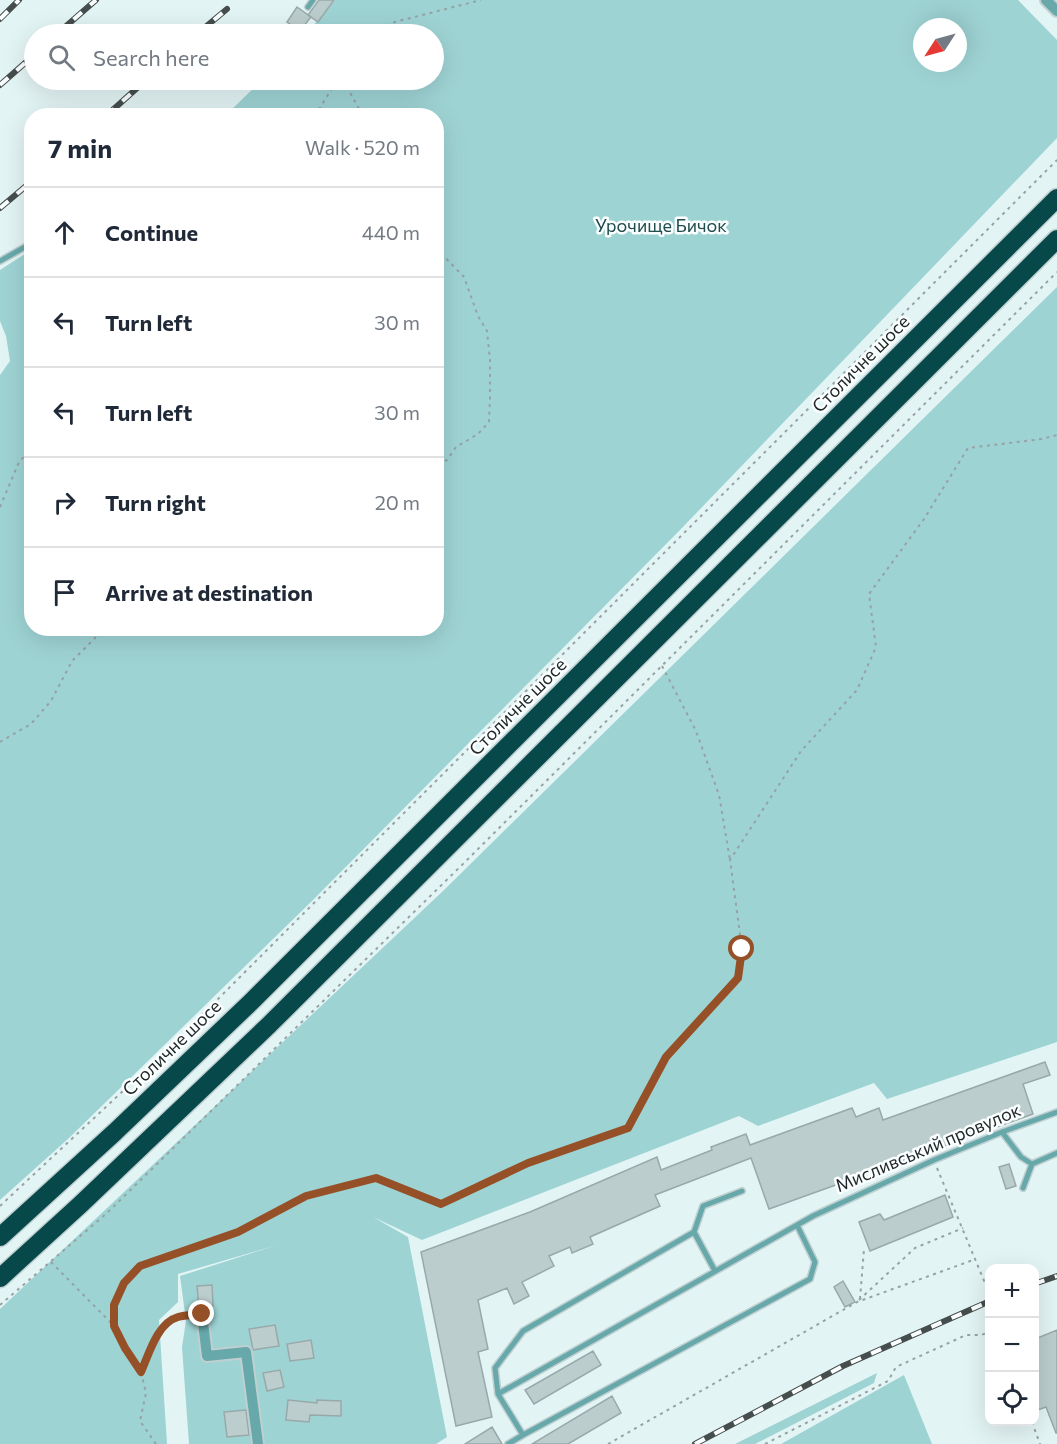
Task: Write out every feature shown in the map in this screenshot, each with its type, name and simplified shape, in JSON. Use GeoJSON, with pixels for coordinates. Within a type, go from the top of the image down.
{"type":"FeatureCollection","features":[{"type":"Feature","properties":{"kind":"highway","name":"Столичне шосе"},"geometry":{"type":"LineString","coordinates":[[0,1238],[116,1132],[251,1002],[1057,198]]}},
{"type":"Feature","properties":{"kind":"highway"},"geometry":{"type":"LineString","coordinates":[[0,1278],[81,1204],[269,1024],[1057,239]]}},
{"type":"Feature","properties":{"kind":"street"},"geometry":{"type":"LineString","coordinates":[[1046,0],[1057,11]]}},
{"type":"Feature","properties":{"kind":"street"},"geometry":{"type":"LineString","coordinates":[[202,1314],[207,1356],[246,1352],[258,1444]]}},
{"type":"Feature","properties":{"kind":"lane"},"geometry":{"type":"LineString","coordinates":[[308,7],[313,0]]}},
{"type":"Feature","properties":{"kind":"lane"},"geometry":{"type":"LineString","coordinates":[[0,261],[24,248]]}},
{"type":"Feature","properties":{"kind":"lane","name":"Мисливський провулок"},"geometry":{"type":"LineString","coordinates":[[498,1394],[813,1216],[934,1160],[1057,1112]]}},
{"type":"Feature","properties":{"kind":"lane"},"geometry":{"type":"LineString","coordinates":[[1002,1132],[1021,1157],[1032,1164]]}},
{"type":"Feature","properties":{"kind":"lane"},"geometry":{"type":"LineString","coordinates":[[1023,1188],[1032,1164],[1057,1153]]}},
{"type":"Feature","properties":{"kind":"lane"},"geometry":{"type":"LineString","coordinates":[[523,1435],[498,1394],[495,1368],[523,1331],[694,1232],[703,1206],[742,1191]]}},
{"type":"Feature","properties":{"kind":"lane"},"geometry":{"type":"LineString","coordinates":[[508,1444],[810,1279],[815,1262],[797,1225]]}},
{"type":"Feature","properties":{"kind":"lane"},"geometry":{"type":"LineString","coordinates":[[694,1232],[715,1272]]}},
{"type":"Feature","properties":{"kind":"path"},"geometry":{"type":"LineString","coordinates":[[389,24],[481,0]]}},
{"type":"Feature","properties":{"kind":"path"},"geometry":{"type":"LineString","coordinates":[[320,108],[331,90]]}},
{"type":"Feature","properties":{"kind":"path"},"geometry":{"type":"LineString","coordinates":[[349,90],[359,108]]}},
{"type":"Feature","properties":{"kind":"path"},"geometry":{"type":"LineString","coordinates":[[0,1206],[178,1039],[1057,160]]}},
{"type":"Feature","properties":{"kind":"path"},"geometry":{"type":"LineString","coordinates":[[444,256],[464,277],[478,316],[487,331],[490,388],[489,422],[478,434],[456,447],[444,461]]}},
{"type":"Feature","properties":{"kind":"path"},"geometry":{"type":"LineString","coordinates":[[0,1305],[107,1213],[662,666],[1057,272]]}},
{"type":"Feature","properties":{"kind":"path"},"geometry":{"type":"LineString","coordinates":[[730,860],[801,751],[857,690],[876,646],[869,594],[924,519],[968,448],[1057,435]]}},
{"type":"Feature","properties":{"kind":"path"},"geometry":{"type":"LineString","coordinates":[[0,507],[19,462],[24,457]]}},
{"type":"Feature","properties":{"kind":"path"},"geometry":{"type":"LineString","coordinates":[[0,742],[31,724],[51,701],[72,661],[95,636]]}},
{"type":"Feature","properties":{"kind":"path"},"geometry":{"type":"LineString","coordinates":[[114,1326],[114,1305],[124,1283],[140,1266],[238,1232],[306,1196],[376,1178],[441,1204],[528,1163],[628,1128],[666,1057],[738,978],[742,949],[719,795],[696,731],[662,666]]}},
{"type":"Feature","properties":{"kind":"path"},"geometry":{"type":"LineString","coordinates":[[934,1160],[985,1282]]}},
{"type":"Feature","properties":{"kind":"path"},"geometry":{"type":"LineString","coordinates":[[857,1302],[915,1248],[963,1228]]}},
{"type":"Feature","properties":{"kind":"path"},"geometry":{"type":"LineString","coordinates":[[860,1299],[864,1249]]}},
{"type":"Feature","properties":{"kind":"path"},"geometry":{"type":"LineString","coordinates":[[608,1444],[857,1302],[976,1259]]}},
{"type":"Feature","properties":{"kind":"path"},"geometry":{"type":"LineString","coordinates":[[51,1262],[114,1326],[141,1372],[146,1393],[140,1421],[156,1444]]}},
{"type":"Feature","properties":{"kind":"path"},"geometry":{"type":"LineString","coordinates":[[141,1372],[158,1334],[165,1326],[176,1318],[202,1314]]}},
{"type":"Feature","properties":{"kind":"path"},"geometry":{"type":"LineString","coordinates":[[765,1444],[888,1381],[896,1367],[966,1335],[985,1334]]}},
{"type":"Feature","properties":{"kind":"path"},"geometry":{"type":"LineString","coordinates":[[1033,1426],[1040,1444]]}},
{"type":"Feature","properties":{"kind":"green space","name":"Урочище Бичок"},"geometry":{"type":"Polygon","coordinates":[[[335,0],[1018,0],[1057,40],[1057,138],[680,530],[312,901],[69,1138],[0,1200],[0,375],[10,361],[6,336],[0,321],[0,270],[24,255],[24,636],[444,636],[444,108],[233,108],[252,90],[444,90],[444,24],[315,24],[335,0]]]}},
{"type":"Feature","properties":{"kind":"green space"},"geometry":{"type":"Polygon","coordinates":[[[1057,287],[1057,1042],[887,1099],[874,1083],[758,1126],[739,1116],[422,1240],[373,1217],[408,1237],[447,1437],[436,1444],[189,1444],[182,1347],[186,1321],[180,1276],[277,1245],[178,1274],[178,1302],[159,1320],[167,1444],[0,1444],[0,1309],[443,891],[1057,287]]]}},
{"type":"Feature","properties":{"kind":"green space"},"geometry":{"type":"Polygon","coordinates":[[[877,1373],[874,1383],[755,1444],[735,1444],[877,1373]]]}},
{"type":"Feature","properties":{"kind":"green space"},"geometry":{"type":"Polygon","coordinates":[[[904,1375],[932,1444],[781,1444],[904,1375]]]}},
{"type":"Feature","properties":{"kind":"building"},"geometry":{"type":"Polygon","coordinates":[[[319,0],[334,0],[318,22],[308,15],[319,0]]]}},
{"type":"Feature","properties":{"kind":"building"},"geometry":{"type":"Polygon","coordinates":[[[297,7],[311,17],[306,24],[287,22],[297,7]]]}},
{"type":"Feature","properties":{"kind":"building"},"geometry":{"type":"Polygon","coordinates":[[[1045,1062],[1050,1075],[1023,1084],[1033,1114],[769,1209],[751,1158],[655,1195],[660,1206],[590,1237],[593,1244],[572,1253],[570,1247],[549,1256],[554,1266],[522,1282],[529,1296],[514,1304],[507,1288],[478,1300],[488,1349],[478,1352],[492,1417],[456,1426],[421,1252],[530,1212],[657,1157],[661,1170],[746,1134],[750,1145],[852,1108],[856,1117],[879,1108],[883,1120],[1045,1062]]]}},
{"type":"Feature","properties":{"kind":"building"},"geometry":{"type":"Polygon","coordinates":[[[1009,1164],[1016,1186],[1006,1189],[999,1167],[1009,1164]]]}},
{"type":"Feature","properties":{"kind":"building"},"geometry":{"type":"Polygon","coordinates":[[[945,1195],[953,1217],[870,1251],[859,1222],[880,1214],[884,1220],[945,1195]]]}},
{"type":"Feature","properties":{"kind":"building"},"geometry":{"type":"Polygon","coordinates":[[[843,1281],[855,1302],[845,1307],[834,1287],[843,1281]]]}},
{"type":"Feature","properties":{"kind":"building"},"geometry":{"type":"Polygon","coordinates":[[[212,1285],[213,1306],[199,1307],[197,1286],[212,1285]]]}},
{"type":"Feature","properties":{"kind":"building"},"geometry":{"type":"Polygon","coordinates":[[[275,1325],[279,1346],[253,1350],[249,1329],[275,1325]]]}},
{"type":"Feature","properties":{"kind":"building"},"geometry":{"type":"Polygon","coordinates":[[[1057,1330],[1057,1433],[1046,1407],[1039,1410],[1039,1337],[1057,1330]]]}},
{"type":"Feature","properties":{"kind":"building"},"geometry":{"type":"Polygon","coordinates":[[[311,1340],[314,1358],[290,1361],[287,1344],[311,1340]]]}},
{"type":"Feature","properties":{"kind":"building"},"geometry":{"type":"Polygon","coordinates":[[[593,1351],[601,1365],[534,1404],[525,1390],[593,1351]]]}},
{"type":"Feature","properties":{"kind":"building"},"geometry":{"type":"Polygon","coordinates":[[[280,1370],[284,1387],[267,1391],[263,1373],[280,1370]]]}},
{"type":"Feature","properties":{"kind":"building"},"geometry":{"type":"Polygon","coordinates":[[[612,1396],[621,1413],[568,1444],[532,1444],[612,1396]]]}},
{"type":"Feature","properties":{"kind":"building"},"geometry":{"type":"Polygon","coordinates":[[[288,1400],[317,1403],[317,1400],[341,1401],[341,1416],[310,1415],[309,1422],[286,1420],[288,1400]]]}},
{"type":"Feature","properties":{"kind":"building"},"geometry":{"type":"Polygon","coordinates":[[[246,1410],[249,1435],[227,1437],[224,1412],[246,1410]]]}},
{"type":"Feature","properties":{"kind":"building"},"geometry":{"type":"Polygon","coordinates":[[[492,1427],[502,1444],[465,1444],[492,1427]]]}},
{"type":"Feature","properties":{"kind":"railway"},"geometry":{"type":"LineString","coordinates":[[0,19],[19,0]]}},
{"type":"Feature","properties":{"kind":"railway"},"geometry":{"type":"LineString","coordinates":[[68,24],[96,0]]}},
{"type":"Feature","properties":{"kind":"railway"},"geometry":{"type":"LineString","coordinates":[[209,24],[227,9]]}},
{"type":"Feature","properties":{"kind":"railway"},"geometry":{"type":"LineString","coordinates":[[0,85],[24,64]]}},
{"type":"Feature","properties":{"kind":"railway"},"geometry":{"type":"LineString","coordinates":[[115,108],[135,90]]}},
{"type":"Feature","properties":{"kind":"railway"},"geometry":{"type":"LineString","coordinates":[[0,208],[24,188]]}},
{"type":"Feature","properties":{"kind":"railway"},"geometry":{"type":"LineString","coordinates":[[1039,1282],[1057,1276]]}},
{"type":"Feature","properties":{"kind":"railway"},"geometry":{"type":"LineString","coordinates":[[695,1444],[843,1366],[985,1303]]}},
{"type":"Feature","properties":{"kind":"route"},"geometry":{"type":"LineString","coordinates":[[202,1314],[176,1318],[165,1326],[158,1334],[141,1372],[114,1326],[114,1305],[124,1283],[140,1266],[238,1232],[306,1196],[376,1178],[441,1204],[528,1163],[628,1128],[666,1057],[738,978],[742,949]]}}]}
